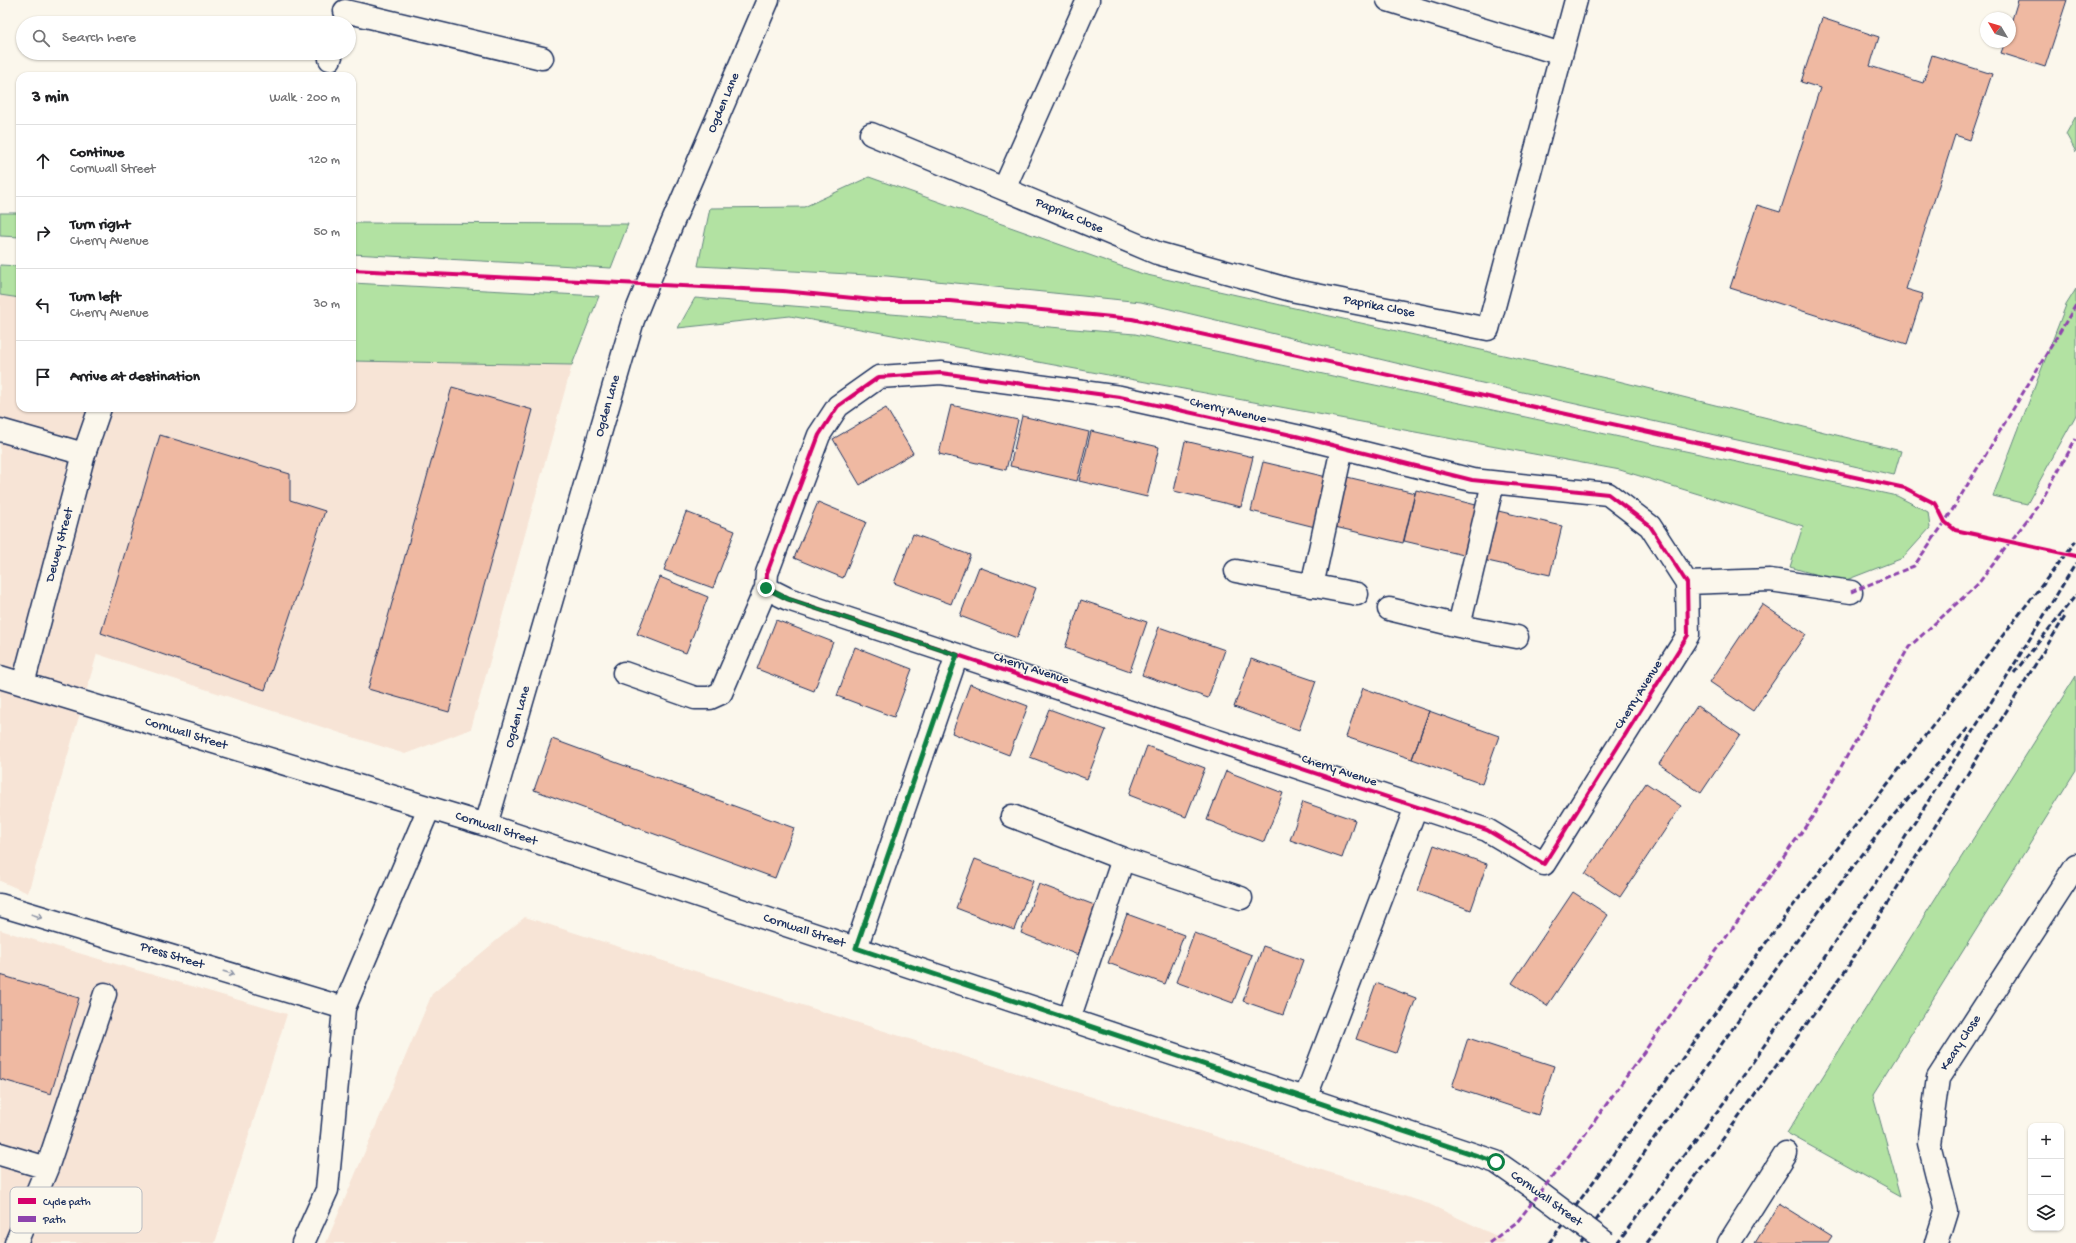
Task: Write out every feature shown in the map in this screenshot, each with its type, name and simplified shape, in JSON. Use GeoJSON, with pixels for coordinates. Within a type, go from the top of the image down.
{"type":"FeatureCollection","features":[{"type":"Feature","properties":{"kind":"street","name":"Ogden Lane"},"geometry":{"type":"LineString","coordinates":[[486,825],[633,320],[671,226],[768,0]]}},
{"type":"Feature","properties":{"kind":"street"},"geometry":{"type":"LineString","coordinates":[[1004,189],[1088,0]]}},
{"type":"Feature","properties":{"kind":"street"},"geometry":{"type":"LineString","coordinates":[[1388,0],[1561,54]]}},
{"type":"Feature","properties":{"kind":"street","name":"Paprika Close"},"geometry":{"type":"LineString","coordinates":[[871,134],[1157,253],[1291,290],[1488,329],[1576,0]]}},
{"type":"Feature","properties":{"kind":"street"},"geometry":{"type":"LineString","coordinates":[[343,11],[542,58]]}},
{"type":"Feature","properties":{"kind":"street","name":"Cherry Avenue"},"geometry":{"type":"LineString","coordinates":[[941,373],[1120,397],[1342,448],[1472,480],[1608,494],[1650,526],[1687,583],[1688,635],[1544,864],[1487,830],[788,599],[766,588],[767,573],[819,435],[838,406],[879,377],[941,373]]}},
{"type":"Feature","properties":{"kind":"street","name":"Dewey Street"},"geometry":{"type":"LineString","coordinates":[[23,684],[84,454],[99,412]]}},
{"type":"Feature","properties":{"kind":"street"},"geometry":{"type":"LineString","coordinates":[[0,430],[84,454]]}},
{"type":"Feature","properties":{"kind":"street"},"geometry":{"type":"LineString","coordinates":[[1312,586],[1342,448]]}},
{"type":"Feature","properties":{"kind":"street"},"geometry":{"type":"LineString","coordinates":[[1459,626],[1493,482]]}},
{"type":"Feature","properties":{"kind":"street"},"geometry":{"type":"LineString","coordinates":[[1236,571],[1357,594]]}},
{"type":"Feature","properties":{"kind":"street"},"geometry":{"type":"LineString","coordinates":[[1687,583],[1770,580],[1851,592]]}},
{"type":"Feature","properties":{"kind":"street"},"geometry":{"type":"LineString","coordinates":[[624,673],[695,698],[710,698],[721,693],[766,588]]}},
{"type":"Feature","properties":{"kind":"street"},"geometry":{"type":"LineString","coordinates":[[1389,609],[1459,626],[1517,637]]}},
{"type":"Feature","properties":{"kind":"street"},"geometry":{"type":"LineString","coordinates":[[856,948],[957,655]]}},
{"type":"Feature","properties":{"kind":"street","name":"Cornwall Street"},"geometry":{"type":"LineString","coordinates":[[0,677],[486,825],[1496,1162],[1606,1243]]}},
{"type":"Feature","properties":{"kind":"street"},"geometry":{"type":"LineString","coordinates":[[1305,1098],[1416,807]]}},
{"type":"Feature","properties":{"kind":"street"},"geometry":{"type":"LineString","coordinates":[[303,1243],[327,1190],[344,1008],[429,808]]}},
{"type":"Feature","properties":{"kind":"street"},"geometry":{"type":"LineString","coordinates":[[1012,816],[1123,859],[1241,898]]}},
{"type":"Feature","properties":{"kind":"street"},"geometry":{"type":"LineString","coordinates":[[1069,1019],[1123,859]]}},
{"type":"Feature","properties":{"kind":"street","name":"Keary Close"},"geometry":{"type":"LineString","coordinates":[[1936,1243],[1946,1211],[1929,1144],[1938,1078],[2076,865]]}},
{"type":"Feature","properties":{"kind":"street","name":"Press Street"},"geometry":{"type":"LineString","coordinates":[[0,905],[344,1008]]}},
{"type":"Feature","properties":{"kind":"street"},"geometry":{"type":"LineString","coordinates":[[39,1187],[47,1168],[105,994]]}},
{"type":"Feature","properties":{"kind":"street"},"geometry":{"type":"LineString","coordinates":[[1729,1243],[1786,1153]]}},
{"type":"Feature","properties":{"kind":"street"},"geometry":{"type":"LineString","coordinates":[[0,1154],[47,1168]]}},
{"type":"Feature","properties":{"kind":"street"},"geometry":{"type":"LineString","coordinates":[[16,1243],[20,1233]]}},
{"type":"Feature","properties":{"kind":"shaded area"},"geometry":{"type":"Polygon","coordinates":[[[0,295],[16,297],[16,412],[356,412],[356,361],[572,365],[471,729],[405,754],[97,654],[28,893],[0,881],[0,295]]]}},
{"type":"Feature","properties":{"kind":"shaded area"},"geometry":{"type":"Polygon","coordinates":[[[525,917],[1429,1204],[1505,1240],[1503,1243],[326,1243],[432,994],[525,917]]]}},
{"type":"Feature","properties":{"kind":"shaded area"},"geometry":{"type":"Polygon","coordinates":[[[0,930],[287,1014],[215,1243],[0,1243],[0,930]]]}},
{"type":"Feature","properties":{"kind":"green space"},"geometry":{"type":"Polygon","coordinates":[[[2076,116],[2076,152],[2066,134],[2076,116]]]}},
{"type":"Feature","properties":{"kind":"green space"},"geometry":{"type":"Polygon","coordinates":[[[869,177],[1143,274],[1610,379],[1901,451],[1894,475],[1446,375],[1141,302],[887,276],[698,266],[710,208],[804,207],[869,177]]]}},
{"type":"Feature","properties":{"kind":"green space"},"geometry":{"type":"Polygon","coordinates":[[[0,213],[16,213],[16,237],[0,236],[0,213]]]}},
{"type":"Feature","properties":{"kind":"green space"},"geometry":{"type":"Polygon","coordinates":[[[356,223],[628,224],[611,268],[356,254],[356,223]]]}},
{"type":"Feature","properties":{"kind":"green space"},"geometry":{"type":"Polygon","coordinates":[[[0,265],[16,266],[16,297],[0,295],[0,265]]]}},
{"type":"Feature","properties":{"kind":"green space"},"geometry":{"type":"Polygon","coordinates":[[[356,283],[599,296],[572,365],[356,361],[356,283]]]}},
{"type":"Feature","properties":{"kind":"green space"},"geometry":{"type":"Polygon","coordinates":[[[2076,289],[2076,415],[2027,504],[1993,496],[2066,305],[2076,289]]]}},
{"type":"Feature","properties":{"kind":"green space"},"geometry":{"type":"Polygon","coordinates":[[[695,298],[1135,334],[1897,496],[1928,512],[1930,528],[1903,558],[1841,582],[1790,567],[1803,526],[1620,470],[790,316],[678,328],[695,298]]]}},
{"type":"Feature","properties":{"kind":"green space"},"geometry":{"type":"Polygon","coordinates":[[[2076,676],[2076,770],[1873,1095],[1901,1196],[1787,1133],[2076,676]]]}},
{"type":"Feature","properties":{"kind":"building"},"geometry":{"type":"Polygon","coordinates":[[[2018,0],[2067,0],[2045,67],[2001,53],[2003,48],[2016,48],[2016,12],[2014,12],[2018,0]]]}},
{"type":"Feature","properties":{"kind":"building"},"geometry":{"type":"Polygon","coordinates":[[[1822,18],[1879,37],[1870,66],[1923,83],[1932,55],[1992,74],[1970,140],[1955,135],[1906,289],[1923,294],[1907,344],[1730,288],[1757,205],[1780,212],[1820,88],[1801,82],[1822,18]]]}},
{"type":"Feature","properties":{"kind":"building"},"geometry":{"type":"Polygon","coordinates":[[[452,387],[533,410],[449,712],[368,689],[452,387]]]}},
{"type":"Feature","properties":{"kind":"building"},"geometry":{"type":"Polygon","coordinates":[[[951,405],[1018,420],[1006,470],[939,454],[951,405]]]}},
{"type":"Feature","properties":{"kind":"building"},"geometry":{"type":"Polygon","coordinates":[[[886,408],[913,453],[860,485],[833,439],[886,408]]]}},
{"type":"Feature","properties":{"kind":"building"},"geometry":{"type":"Polygon","coordinates":[[[1022,416],[1089,432],[1077,481],[1010,466],[1022,416]]]}},
{"type":"Feature","properties":{"kind":"building"},"geometry":{"type":"Polygon","coordinates":[[[1091,431],[1159,447],[1147,497],[1079,481],[1091,431]]]}},
{"type":"Feature","properties":{"kind":"building"},"geometry":{"type":"Polygon","coordinates":[[[160,435],[290,474],[290,500],[325,511],[265,690],[101,633],[160,435]]]}},
{"type":"Feature","properties":{"kind":"building"},"geometry":{"type":"Polygon","coordinates":[[[1185,441],[1253,457],[1241,507],[1174,491],[1185,441]]]}},
{"type":"Feature","properties":{"kind":"building"},"geometry":{"type":"Polygon","coordinates":[[[1263,462],[1331,478],[1319,528],[1251,511],[1263,462]]]}},
{"type":"Feature","properties":{"kind":"building"},"geometry":{"type":"Polygon","coordinates":[[[1347,477],[1415,493],[1403,543],[1335,527],[1347,477]]]}},
{"type":"Feature","properties":{"kind":"building"},"geometry":{"type":"Polygon","coordinates":[[[1416,490],[1484,507],[1472,557],[1404,541],[1416,490]]]}},
{"type":"Feature","properties":{"kind":"building"},"geometry":{"type":"Polygon","coordinates":[[[818,502],[866,522],[843,578],[794,558],[818,502]]]}},
{"type":"Feature","properties":{"kind":"building"},"geometry":{"type":"Polygon","coordinates":[[[1494,510],[1562,526],[1550,575],[1483,560],[1494,510]]]}},
{"type":"Feature","properties":{"kind":"building"},"geometry":{"type":"Polygon","coordinates":[[[686,512],[735,531],[713,588],[664,570],[686,512]]]}},
{"type":"Feature","properties":{"kind":"building"},"geometry":{"type":"Polygon","coordinates":[[[913,534],[970,555],[951,604],[894,583],[913,534]]]}},
{"type":"Feature","properties":{"kind":"building"},"geometry":{"type":"Polygon","coordinates":[[[979,567],[1036,588],[1017,638],[960,616],[979,567]]]}},
{"type":"Feature","properties":{"kind":"building"},"geometry":{"type":"Polygon","coordinates":[[[660,577],[708,597],[686,653],[637,634],[660,577]]]}},
{"type":"Feature","properties":{"kind":"building"},"geometry":{"type":"Polygon","coordinates":[[[1081,600],[1147,622],[1130,671],[1065,648],[1081,600]]]}},
{"type":"Feature","properties":{"kind":"building"},"geometry":{"type":"Polygon","coordinates":[[[1762,604],[1806,634],[1753,711],[1710,682],[1762,604]]]}},
{"type":"Feature","properties":{"kind":"building"},"geometry":{"type":"Polygon","coordinates":[[[776,620],[833,642],[814,691],[757,669],[776,620]]]}},
{"type":"Feature","properties":{"kind":"building"},"geometry":{"type":"Polygon","coordinates":[[[1159,627],[1225,650],[1208,698],[1142,675],[1159,627]]]}},
{"type":"Feature","properties":{"kind":"building"},"geometry":{"type":"Polygon","coordinates":[[[855,647],[912,669],[894,717],[837,696],[855,647]]]}},
{"type":"Feature","properties":{"kind":"building"},"geometry":{"type":"Polygon","coordinates":[[[1251,659],[1316,681],[1299,730],[1234,707],[1251,659]]]}},
{"type":"Feature","properties":{"kind":"building"},"geometry":{"type":"Polygon","coordinates":[[[970,684],[1028,706],[1009,755],[952,733],[970,684]]]}},
{"type":"Feature","properties":{"kind":"building"},"geometry":{"type":"Polygon","coordinates":[[[1363,688],[1429,711],[1412,759],[1346,737],[1363,688]]]}},
{"type":"Feature","properties":{"kind":"building"},"geometry":{"type":"Polygon","coordinates":[[[1697,706],[1740,735],[1701,793],[1659,764],[1697,706]]]}},
{"type":"Feature","properties":{"kind":"building"},"geometry":{"type":"Polygon","coordinates":[[[1049,709],[1106,730],[1087,779],[1030,757],[1049,709]]]}},
{"type":"Feature","properties":{"kind":"building"},"geometry":{"type":"Polygon","coordinates":[[[1429,711],[1499,736],[1482,784],[1412,759],[1429,711]]]}},
{"type":"Feature","properties":{"kind":"building"},"geometry":{"type":"Polygon","coordinates":[[[552,739],[794,828],[775,878],[534,790],[552,739]]]}},
{"type":"Feature","properties":{"kind":"building"},"geometry":{"type":"Polygon","coordinates":[[[1147,746],[1205,768],[1186,817],[1129,795],[1147,746]]]}},
{"type":"Feature","properties":{"kind":"building"},"geometry":{"type":"Polygon","coordinates":[[[1226,771],[1283,793],[1264,842],[1207,820],[1226,771]]]}},
{"type":"Feature","properties":{"kind":"building"},"geometry":{"type":"Polygon","coordinates":[[[1646,783],[1681,806],[1620,897],[1585,874],[1646,783]]]}},
{"type":"Feature","properties":{"kind":"building"},"geometry":{"type":"Polygon","coordinates":[[[1303,802],[1355,820],[1342,858],[1290,840],[1303,802]]]}},
{"type":"Feature","properties":{"kind":"building"},"geometry":{"type":"Polygon","coordinates":[[[1434,845],[1487,864],[1471,910],[1418,891],[1434,845]]]}},
{"type":"Feature","properties":{"kind":"building"},"geometry":{"type":"Polygon","coordinates":[[[975,859],[1033,881],[1014,930],[956,908],[975,859]]]}},
{"type":"Feature","properties":{"kind":"building"},"geometry":{"type":"Polygon","coordinates":[[[1039,884],[1097,906],[1078,955],[1021,933],[1039,884]]]}},
{"type":"Feature","properties":{"kind":"building"},"geometry":{"type":"Polygon","coordinates":[[[1573,892],[1608,915],[1547,1006],[1512,983],[1573,892]]]}},
{"type":"Feature","properties":{"kind":"building"},"geometry":{"type":"Polygon","coordinates":[[[1127,914],[1184,935],[1165,984],[1108,963],[1127,914]]]}},
{"type":"Feature","properties":{"kind":"building"},"geometry":{"type":"Polygon","coordinates":[[[1194,933],[1252,955],[1233,1003],[1176,982],[1194,933]]]}},
{"type":"Feature","properties":{"kind":"building"},"geometry":{"type":"Polygon","coordinates":[[[1263,946],[1303,960],[1283,1015],[1243,1001],[1263,946]]]}},
{"type":"Feature","properties":{"kind":"building"},"geometry":{"type":"Polygon","coordinates":[[[0,975],[79,998],[51,1094],[0,1079],[0,975]]]}},
{"type":"Feature","properties":{"kind":"building"},"geometry":{"type":"Polygon","coordinates":[[[1376,983],[1416,998],[1396,1053],[1356,1039],[1376,983]]]}},
{"type":"Feature","properties":{"kind":"building"},"geometry":{"type":"Polygon","coordinates":[[[1468,1038],[1554,1066],[1538,1115],[1452,1087],[1468,1038]]]}},
{"type":"Feature","properties":{"kind":"building"},"geometry":{"type":"Polygon","coordinates":[[[1779,1204],[1832,1237],[1828,1243],[1755,1243],[1779,1204]]]}},
{"type":"Feature","properties":{"kind":"railway"},"geometry":{"type":"LineString","coordinates":[[1549,1243],[1786,915],[2076,541]]}},
{"type":"Feature","properties":{"kind":"railway"},"geometry":{"type":"LineString","coordinates":[[1617,1243],[1735,1088],[1885,869],[1990,704],[2076,563]]}},
{"type":"Feature","properties":{"kind":"railway"},"geometry":{"type":"LineString","coordinates":[[2014,673],[2076,595]]}},
{"type":"Feature","properties":{"kind":"railway"},"geometry":{"type":"LineString","coordinates":[[1647,1243],[1846,970],[2066,615]]}},
{"type":"Feature","properties":{"kind":"railway"},"geometry":{"type":"LineString","coordinates":[[1580,1243],[1770,976],[1881,830],[1969,727]]}},
{"type":"Feature","properties":{"kind":"marked path"},"geometry":{"type":"LineString","coordinates":[[1851,592],[1914,566],[1945,522],[2076,305]]}},
{"type":"Feature","properties":{"kind":"marked path"},"geometry":{"type":"LineString","coordinates":[[1489,1243],[1517,1222],[1578,1144],[1813,816],[1909,647],[1978,584],[2040,503],[2076,439]]}},
{"type":"Feature","properties":{"kind":"cycle path"},"geometry":{"type":"LineString","coordinates":[[356,270],[783,291],[883,301],[950,301],[1132,319],[1905,488],[1936,504],[1945,522],[1955,530],[2076,556]]}},
{"type":"Feature","properties":{"kind":"cycle path"},"geometry":{"type":"LineString","coordinates":[[941,373],[1120,397],[1296,436],[1472,480],[1608,494],[1650,526],[1687,583],[1688,635],[1544,864],[1487,830],[788,599],[766,588],[767,573],[819,435],[838,406],[879,377],[941,373]]}},
{"type":"Feature","properties":{"kind":"route"},"geometry":{"type":"LineString","coordinates":[[766,588],[788,599],[957,655],[856,948],[1496,1162]]}}]}
